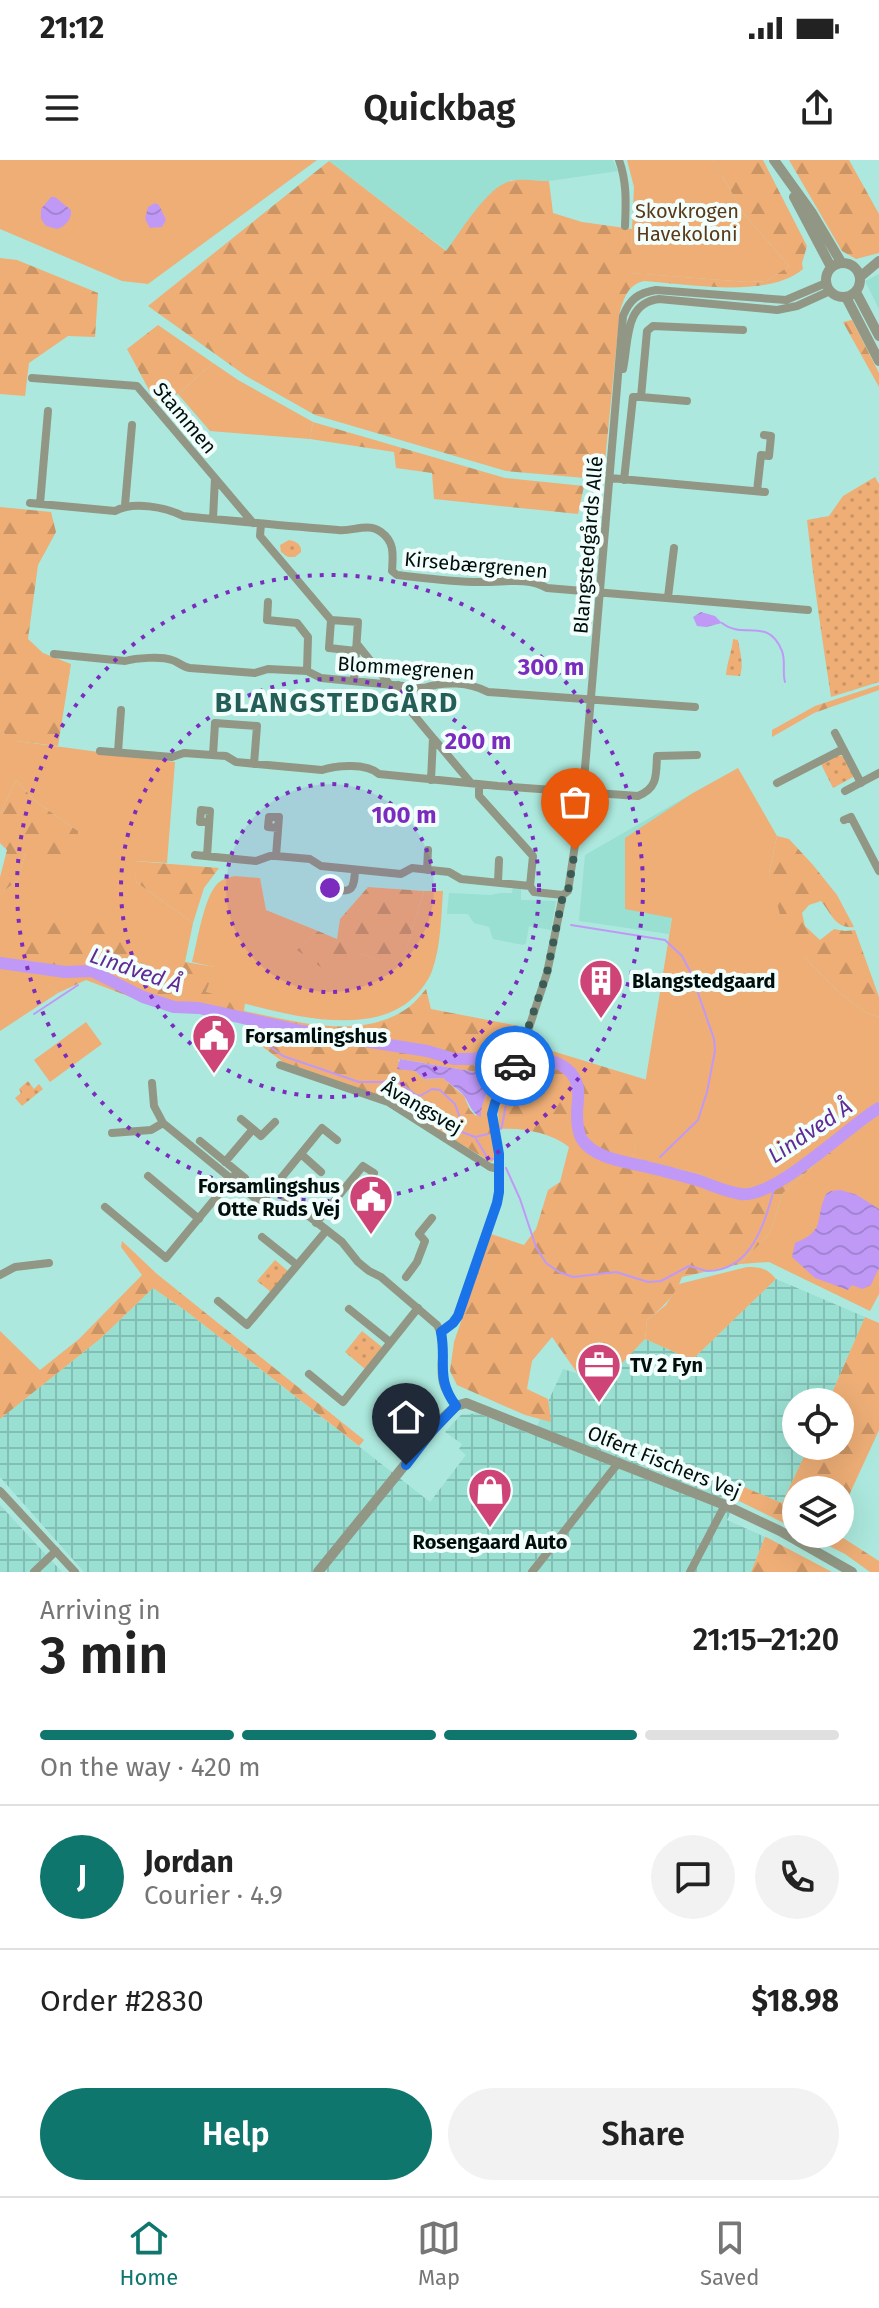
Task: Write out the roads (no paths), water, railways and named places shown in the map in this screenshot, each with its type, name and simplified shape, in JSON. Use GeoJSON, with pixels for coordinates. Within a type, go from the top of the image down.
{"type":"FeatureCollection","features":[{"type":"Feature","properties":{"kind":"street"},"geometry":{"type":"LineString","coordinates":[[619,160],[627,198],[625,226]]}},
{"type":"Feature","properties":{"kind":"street"},"geometry":{"type":"LineString","coordinates":[[774,160],[812,213],[836,265]]}},
{"type":"Feature","properties":{"kind":"street"},"geometry":{"type":"LineString","coordinates":[[849,263],[858,273],[860,285],[851,294],[837,296],[828,287],[826,274],[836,265],[849,263]]}},
{"type":"Feature","properties":{"kind":"street"},"geometry":{"type":"LineString","coordinates":[[858,273],[877,263]]}},
{"type":"Feature","properties":{"kind":"street","name":"Blangstedgårds Allé"},"geometry":{"type":"LineString","coordinates":[[499,1169],[493,1108],[520,1055],[547,973],[563,895],[568,891],[583,792],[623,316],[627,306],[637,296],[656,290],[786,300],[828,287]]}},
{"type":"Feature","properties":{"kind":"street"},"geometry":{"type":"LineString","coordinates":[[851,294],[879,336]]}},
{"type":"Feature","properties":{"kind":"street"},"geometry":{"type":"LineString","coordinates":[[851,294],[879,361]]}},
{"type":"Feature","properties":{"kind":"street"},"geometry":{"type":"LineString","coordinates":[[641,397],[647,331],[653,326],[743,330]]}},
{"type":"Feature","properties":{"kind":"street","name":"Stammen"},"geometry":{"type":"LineString","coordinates":[[32,378],[137,386],[257,523],[260,536],[331,620],[329,648],[356,648],[394,685],[399,697],[475,784],[479,796],[533,856],[530,886]]}},
{"type":"Feature","properties":{"kind":"street"},"geometry":{"type":"LineString","coordinates":[[624,480],[633,397],[687,401]]}},
{"type":"Feature","properties":{"kind":"street"},"geometry":{"type":"LineString","coordinates":[[40,504],[48,411]]}},
{"type":"Feature","properties":{"kind":"street"},"geometry":{"type":"LineString","coordinates":[[125,505],[132,425]]}},
{"type":"Feature","properties":{"kind":"street"},"geometry":{"type":"LineString","coordinates":[[610,478],[761,492],[761,455],[769,456],[771,436],[764,435]]}},
{"type":"Feature","properties":{"kind":"street","name":"Stammen"},"geometry":{"type":"LineString","coordinates":[[213,519],[215,478]]}},
{"type":"Feature","properties":{"kind":"street","name":"Kirsebærgrenen"},"geometry":{"type":"LineString","coordinates":[[30,503],[115,511],[125,505],[213,519],[347,531],[376,529],[393,547],[392,571],[397,575],[482,583],[521,581],[538,583],[547,588],[808,610]]}},
{"type":"Feature","properties":{"kind":"street"},"geometry":{"type":"LineString","coordinates":[[668,597],[674,548]]}},
{"type":"Feature","properties":{"kind":"street","name":"Blommegrenen"},"geometry":{"type":"LineString","coordinates":[[268,602],[267,620],[297,623],[308,637],[307,671]]}},
{"type":"Feature","properties":{"kind":"street","name":"Stammen"},"geometry":{"type":"LineString","coordinates":[[331,620],[358,622],[356,648]]}},
{"type":"Feature","properties":{"kind":"street"},"geometry":{"type":"LineString","coordinates":[[354,681],[356,648]]}},
{"type":"Feature","properties":{"kind":"street","name":"Blommegrenen"},"geometry":{"type":"LineString","coordinates":[[54,654],[125,661],[136,658],[172,660],[184,667],[255,673],[268,669],[307,671],[321,678],[424,688],[438,683],[477,686],[488,692],[695,707]]}},
{"type":"Feature","properties":{"kind":"street"},"geometry":{"type":"LineString","coordinates":[[118,752],[121,710]]}},
{"type":"Feature","properties":{"kind":"street"},"geometry":{"type":"LineString","coordinates":[[213,755],[215,723],[257,726],[254,764]]}},
{"type":"Feature","properties":{"kind":"street"},"geometry":{"type":"LineString","coordinates":[[835,733],[861,783]]}},
{"type":"Feature","properties":{"kind":"street"},"geometry":{"type":"LineString","coordinates":[[431,780],[433,738]]}},
{"type":"Feature","properties":{"kind":"street"},"geometry":{"type":"LineString","coordinates":[[777,783],[843,749]]}},
{"type":"Feature","properties":{"kind":"street"},"geometry":{"type":"LineString","coordinates":[[100,751],[172,757],[184,753],[226,756],[236,762],[254,764],[322,770],[333,766],[374,769],[379,774],[431,780],[638,796],[653,787],[657,756],[697,755]]}},
{"type":"Feature","properties":{"kind":"street"},"geometry":{"type":"LineString","coordinates":[[845,791],[879,773]]}},
{"type":"Feature","properties":{"kind":"street"},"geometry":{"type":"LineString","coordinates":[[844,820],[851,817],[879,871]]}},
{"type":"Feature","properties":{"kind":"street"},"geometry":{"type":"LineString","coordinates":[[207,856],[209,822]]}},
{"type":"Feature","properties":{"kind":"street"},"geometry":{"type":"LineString","coordinates":[[276,856],[278,828]]}},
{"type":"Feature","properties":{"kind":"street"},"geometry":{"type":"LineString","coordinates":[[427,870],[428,850]]}},
{"type":"Feature","properties":{"kind":"street"},"geometry":{"type":"LineString","coordinates":[[195,855],[256,861],[270,856],[310,859],[321,866],[401,874],[412,868],[449,872],[461,879],[530,886],[534,892],[563,895]]}},
{"type":"Feature","properties":{"kind":"street"},"geometry":{"type":"LineString","coordinates":[[498,882],[499,860]]}},
{"type":"Feature","properties":{"kind":"street"},"geometry":{"type":"LineString","coordinates":[[333,889],[344,891],[352,888],[355,870]]}},
{"type":"Feature","properties":{"kind":"street","name":"Åvangsvej"},"geometry":{"type":"LineString","coordinates":[[280,1065],[388,1102],[490,1167],[499,1169]]}},
{"type":"Feature","properties":{"kind":"street"},"geometry":{"type":"LineString","coordinates":[[152,1083],[154,1106],[163,1123],[238,1177]]}},
{"type":"Feature","properties":{"kind":"street"},"geometry":{"type":"LineString","coordinates":[[241,1119],[261,1136],[275,1122]]}},
{"type":"Feature","properties":{"kind":"street"},"geometry":{"type":"LineString","coordinates":[[112,1133],[151,1130],[163,1123]]}},
{"type":"Feature","properties":{"kind":"street"},"geometry":{"type":"LineString","coordinates":[[200,1141],[225,1162],[257,1200],[264,1199],[322,1128],[337,1140]]}},
{"type":"Feature","properties":{"kind":"street"},"geometry":{"type":"LineString","coordinates":[[225,1162],[253,1129]]}},
{"type":"Feature","properties":{"kind":"street"},"geometry":{"type":"LineString","coordinates":[[301,1154],[321,1172]]}},
{"type":"Feature","properties":{"kind":"street"},"geometry":{"type":"LineString","coordinates":[[316,1223],[363,1166],[374,1173]]}},
{"type":"Feature","properties":{"kind":"street"},"geometry":{"type":"LineString","coordinates":[[441,1332],[458,1316],[497,1203],[499,1169]]}},
{"type":"Feature","properties":{"kind":"street"},"geometry":{"type":"LineString","coordinates":[[148,1176],[199,1219]]}},
{"type":"Feature","properties":{"kind":"street"},"geometry":{"type":"LineString","coordinates":[[105,1207],[166,1258],[238,1177]]}},
{"type":"Feature","properties":{"kind":"street"},"geometry":{"type":"LineString","coordinates":[[273,1188],[342,1242],[358,1262],[431,1319],[441,1332],[443,1383],[456,1406],[318,1572]]}},
{"type":"Feature","properties":{"kind":"street"},"geometry":{"type":"LineString","coordinates":[[406,1277],[417,1262],[425,1241],[419,1234],[432,1218]]}},
{"type":"Feature","properties":{"kind":"street"},"geometry":{"type":"LineString","coordinates":[[218,1301],[247,1325],[326,1231]]}},
{"type":"Feature","properties":{"kind":"street"},"geometry":{"type":"LineString","coordinates":[[262,1237],[297,1265]]}},
{"type":"Feature","properties":{"kind":"street"},"geometry":{"type":"LineString","coordinates":[[0,1275],[15,1267],[49,1263]]}},
{"type":"Feature","properties":{"kind":"street"},"geometry":{"type":"LineString","coordinates":[[309,1374],[343,1402],[418,1308]]}},
{"type":"Feature","properties":{"kind":"street"},"geometry":{"type":"LineString","coordinates":[[349,1309],[390,1342]]}},
{"type":"Feature","properties":{"kind":"street","name":"Olfert Fischers Vej"},"geometry":{"type":"LineString","coordinates":[[456,1406],[466,1403],[474,1405],[725,1505],[780,1531],[852,1572]]}},
{"type":"Feature","properties":{"kind":"street"},"geometry":{"type":"LineString","coordinates":[[400,1417],[426,1439]]}},
{"type":"Feature","properties":{"kind":"street"},"geometry":{"type":"LineString","coordinates":[[532,1572],[619,1462]]}},
{"type":"Feature","properties":{"kind":"street"},"geometry":{"type":"LineString","coordinates":[[0,1491],[75,1572]]}},
{"type":"Feature","properties":{"kind":"street"},"geometry":{"type":"LineString","coordinates":[[690,1572],[725,1505]]}},
{"type":"Feature","properties":{"kind":"street"},"geometry":{"type":"LineString","coordinates":[[34,1572],[56,1551]]}},
{"type":"Feature","properties":{"kind":"water"},"geometry":{"type":"Polygon","coordinates":[[[51,197],[71,210],[67,222],[57,229],[46,226],[41,219],[41,209],[51,197]]]}},
{"type":"Feature","properties":{"kind":"water"},"geometry":{"type":"Polygon","coordinates":[[[155,203],[166,220],[162,227],[150,228],[145,219],[148,207],[155,203]]]}},
{"type":"Feature","properties":{"kind":"water"},"geometry":{"type":"Polygon","coordinates":[[[701,612],[715,616],[722,623],[697,626],[693,617],[701,612]]]}},
{"type":"Feature","properties":{"kind":"water"},"geometry":{"type":"Polygon","coordinates":[[[400,1059],[484,1071],[490,1075],[481,1117],[473,1111],[462,1093],[443,1078],[424,1079],[415,1071],[397,1069],[400,1059]]]}},
{"type":"Feature","properties":{"kind":"water"},"geometry":{"type":"Polygon","coordinates":[[[841,1190],[857,1195],[879,1209],[879,1268],[871,1285],[862,1289],[852,1285],[848,1290],[815,1278],[792,1257],[795,1243],[816,1229],[826,1194],[841,1190]]]}},
{"type":"Feature","properties":{"kind":"waterway"},"geometry":{"type":"LineString","coordinates":[[722,623],[738,630],[770,634],[782,651],[785,682]]}},
{"type":"Feature","properties":{"kind":"waterway"},"geometry":{"type":"LineString","coordinates":[[571,925],[665,940],[682,956],[691,973],[714,1039],[715,1051],[698,1120],[660,1157]]}},
{"type":"Feature","properties":{"kind":"waterway"},"geometry":{"type":"LineString","coordinates":[[0,963],[65,972],[92,971],[143,997],[174,1007],[199,1008],[302,1031],[427,1051],[454,1059],[473,1059],[507,1051]]}},
{"type":"Feature","properties":{"kind":"waterway"},"geometry":{"type":"LineString","coordinates":[[34,1014],[78,985]]}},
{"type":"Feature","properties":{"kind":"waterway","name":"Lindved Å"},"geometry":{"type":"LineString","coordinates":[[241,1016],[269,1046],[283,1056],[359,1082],[395,1079],[420,1096],[432,1089],[440,1090],[455,1104],[460,1118],[459,1131],[475,1137],[488,1134]]}},
{"type":"Feature","properties":{"kind":"waterway","name":"Lindved Å"},"geometry":{"type":"LineString","coordinates":[[528,1054],[557,1063],[574,1077],[578,1091],[579,1132],[586,1145],[593,1150],[610,1158],[741,1194],[773,1185],[791,1174],[879,1108]]}},
{"type":"Feature","properties":{"kind":"waterway","name":"Lindved Å"},"geometry":{"type":"LineString","coordinates":[[501,1129],[513,1088],[535,1056]]}},
{"type":"Feature","properties":{"kind":"waterway"},"geometry":{"type":"LineString","coordinates":[[476,1139],[487,1157],[493,1159]]}},
{"type":"Feature","properties":{"kind":"waterway"},"geometry":{"type":"LineString","coordinates":[[506,1168],[536,1247],[546,1263],[573,1277],[616,1272],[648,1282],[661,1281],[689,1266],[707,1271],[723,1269],[736,1262],[755,1240],[776,1182]]}},
{"type":"Feature","properties":{"kind":"place","name":"Blangstedgaard"},"geometry":{"type":"Point","coordinates":[601,1020]}},
{"type":"Feature","properties":{"kind":"place","name":"Forsamlingshus"},"geometry":{"type":"Point","coordinates":[214,1075]}},
{"type":"Feature","properties":{"kind":"place","name":"Forsamlingshus Otte Ruds Vej"},"geometry":{"type":"Point","coordinates":[371,1236]}},
{"type":"Feature","properties":{"kind":"place","name":"TV 2 Fyn"},"geometry":{"type":"Point","coordinates":[599,1404]}},
{"type":"Feature","properties":{"kind":"place","name":"Rosengaard Auto"},"geometry":{"type":"Point","coordinates":[490,1529]}},
{"type":"Feature","properties":{"kind":"district","name":"BLANGSTEDGÅRD"},"geometry":{"type":"Point","coordinates":[337,702]}},
{"type":"Feature","properties":{"kind":"park label","name":"Skovkrogen Havekoloni"},"geometry":{"type":"Point","coordinates":[687,222]}}]}
